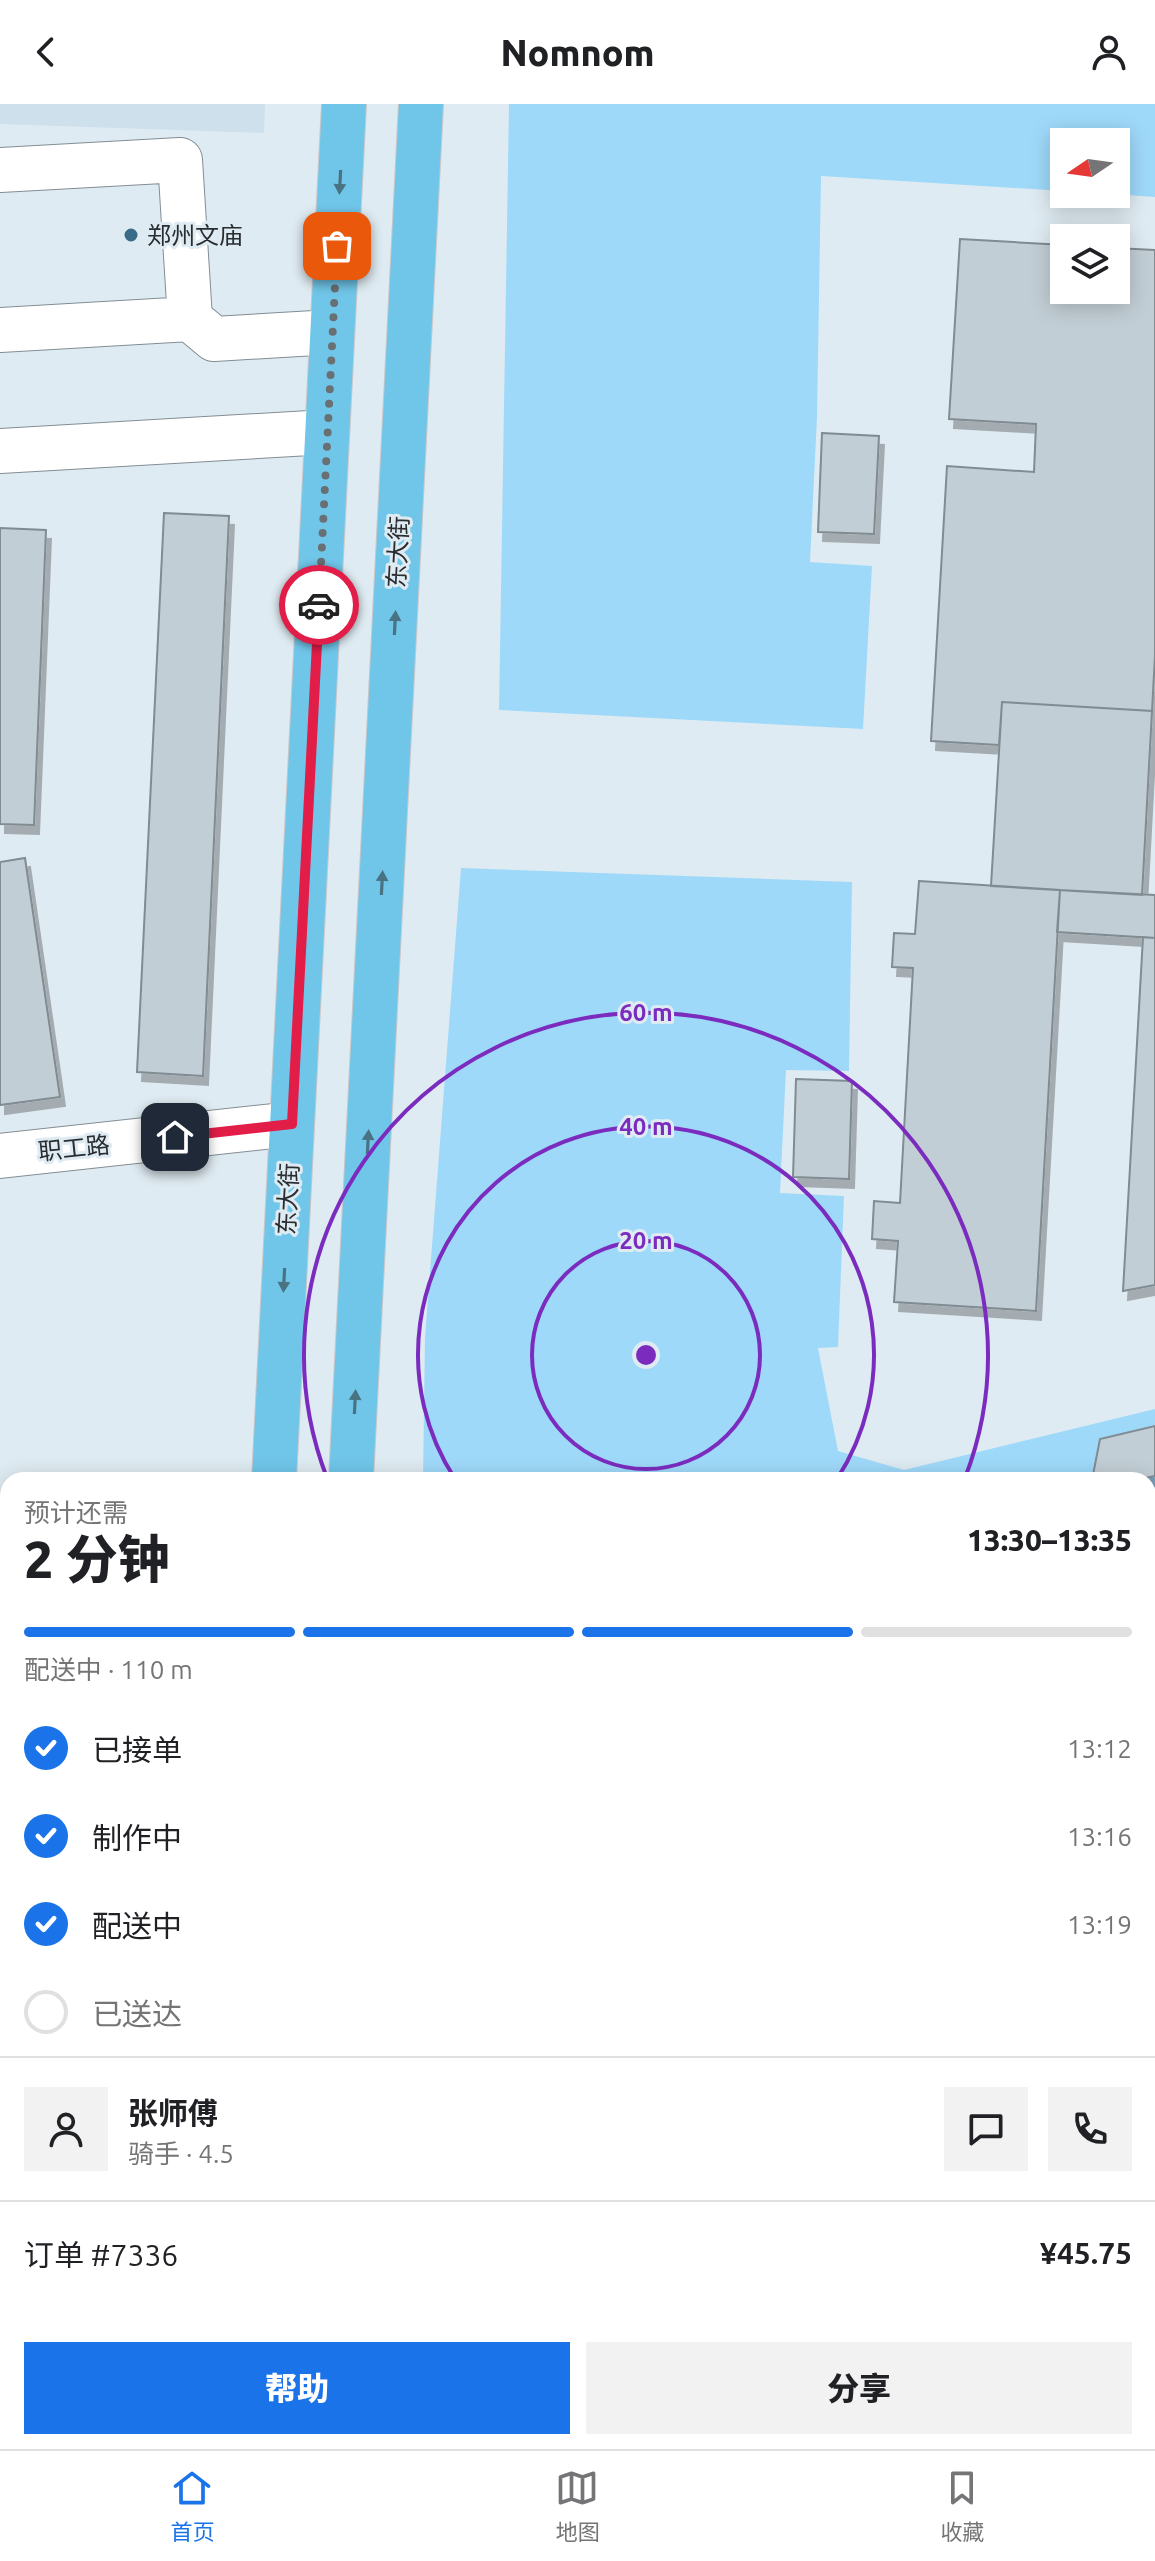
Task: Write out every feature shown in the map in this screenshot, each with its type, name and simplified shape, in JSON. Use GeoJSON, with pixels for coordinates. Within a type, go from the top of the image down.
{"type":"FeatureCollection","features":[{"type":"Feature","properties":{"kind":"main road","name":"东大街"},"geometry":{"type":"LineString","coordinates":[[274,1472],[344,104]]}},
{"type":"Feature","properties":{"kind":"main road","name":"东大街"},"geometry":{"type":"LineString","coordinates":[[351,1472],[421,104]]}},
{"type":"Feature","properties":{"kind":"street"},"geometry":{"type":"LineString","coordinates":[[0,170],[180,160],[190,319]]}},
{"type":"Feature","properties":{"kind":"street"},"geometry":{"type":"LineString","coordinates":[[0,330],[190,319],[214,339],[332,332]]}},
{"type":"Feature","properties":{"kind":"street"},"geometry":{"type":"LineString","coordinates":[[0,451],[327,432]]}},
{"type":"Feature","properties":{"kind":"street","name":"职工路"},"geometry":{"type":"LineString","coordinates":[[0,1156],[292,1124]]}},
{"type":"Feature","properties":{"kind":"shaded area"},"geometry":{"type":"Polygon","coordinates":[[[0,104],[265,104],[264,133],[0,124],[0,104]]]}},
{"type":"Feature","properties":{"kind":"shaded area"},"geometry":{"type":"Polygon","coordinates":[[[509,104],[1155,104],[1155,197],[1130,195],[1130,128],[1050,128],[1050,190],[821,176],[817,417],[810,562],[872,566],[863,729],[499,710],[509,104]]]}},
{"type":"Feature","properties":{"kind":"shaded area"},"geometry":{"type":"Polygon","coordinates":[[[461,868],[852,882],[849,1071],[786,1070],[780,1193],[844,1196],[838,1347],[818,1348],[838,1451],[904,1470],[1155,1409],[1155,1472],[423,1472],[425,1337],[461,868]]]}},
{"type":"Feature","properties":{"kind":"building"},"geometry":{"type":"Polygon","coordinates":[[[960,239],[1050,244],[1050,304],[1130,304],[1130,249],[1155,250],[1155,655],[1152,711],[1002,702],[999,745],[931,741],[947,466],[1034,472],[1036,424],[949,419],[960,239]]]}},
{"type":"Feature","properties":{"kind":"building"},"geometry":{"type":"Polygon","coordinates":[[[822,433],[879,436],[874,534],[818,532],[822,433]]]}},
{"type":"Feature","properties":{"kind":"building"},"geometry":{"type":"Polygon","coordinates":[[[164,513],[229,516],[203,1076],[137,1072],[164,513]]]}},
{"type":"Feature","properties":{"kind":"building"},"geometry":{"type":"Polygon","coordinates":[[[0,528],[46,530],[34,825],[0,824],[0,528]]]}},
{"type":"Feature","properties":{"kind":"building"},"geometry":{"type":"Polygon","coordinates":[[[1002,702],[1152,711],[1142,895],[991,886],[1002,702]]]}},
{"type":"Feature","properties":{"kind":"building"},"geometry":{"type":"Polygon","coordinates":[[[25,858],[60,1097],[0,1105],[0,862],[25,858]]]}},
{"type":"Feature","properties":{"kind":"building"},"geometry":{"type":"Polygon","coordinates":[[[919,881],[1060,890],[1036,1311],[894,1302],[898,1241],[872,1239],[874,1201],[900,1203],[913,968],[892,967],[894,933],[915,934],[919,881]]]}},
{"type":"Feature","properties":{"kind":"building"},"geometry":{"type":"Polygon","coordinates":[[[1060,890],[1155,895],[1155,938],[1057,932],[1060,890]]]}},
{"type":"Feature","properties":{"kind":"building"},"geometry":{"type":"Polygon","coordinates":[[[1143,937],[1155,938],[1155,1285],[1123,1291],[1143,937]]]}},
{"type":"Feature","properties":{"kind":"building"},"geometry":{"type":"Polygon","coordinates":[[[796,1079],[852,1081],[849,1179],[793,1177],[796,1079]]]}},
{"type":"Feature","properties":{"kind":"building"},"geometry":{"type":"Polygon","coordinates":[[[1155,1426],[1155,1472],[1094,1472],[1100,1439],[1155,1426]]]}},
{"type":"Feature","properties":{"kind":"way so far"},"geometry":{"type":"LineString","coordinates":[[319,605],[337,246]]}},
{"type":"Feature","properties":{"kind":"place","name":"郑州文庙"},"geometry":{"type":"Point","coordinates":[131,235]}},
{"type":"Feature","properties":{"kind":"route"},"geometry":{"type":"LineString","coordinates":[[175,1137],[292,1124],[319,605]]}}]}
